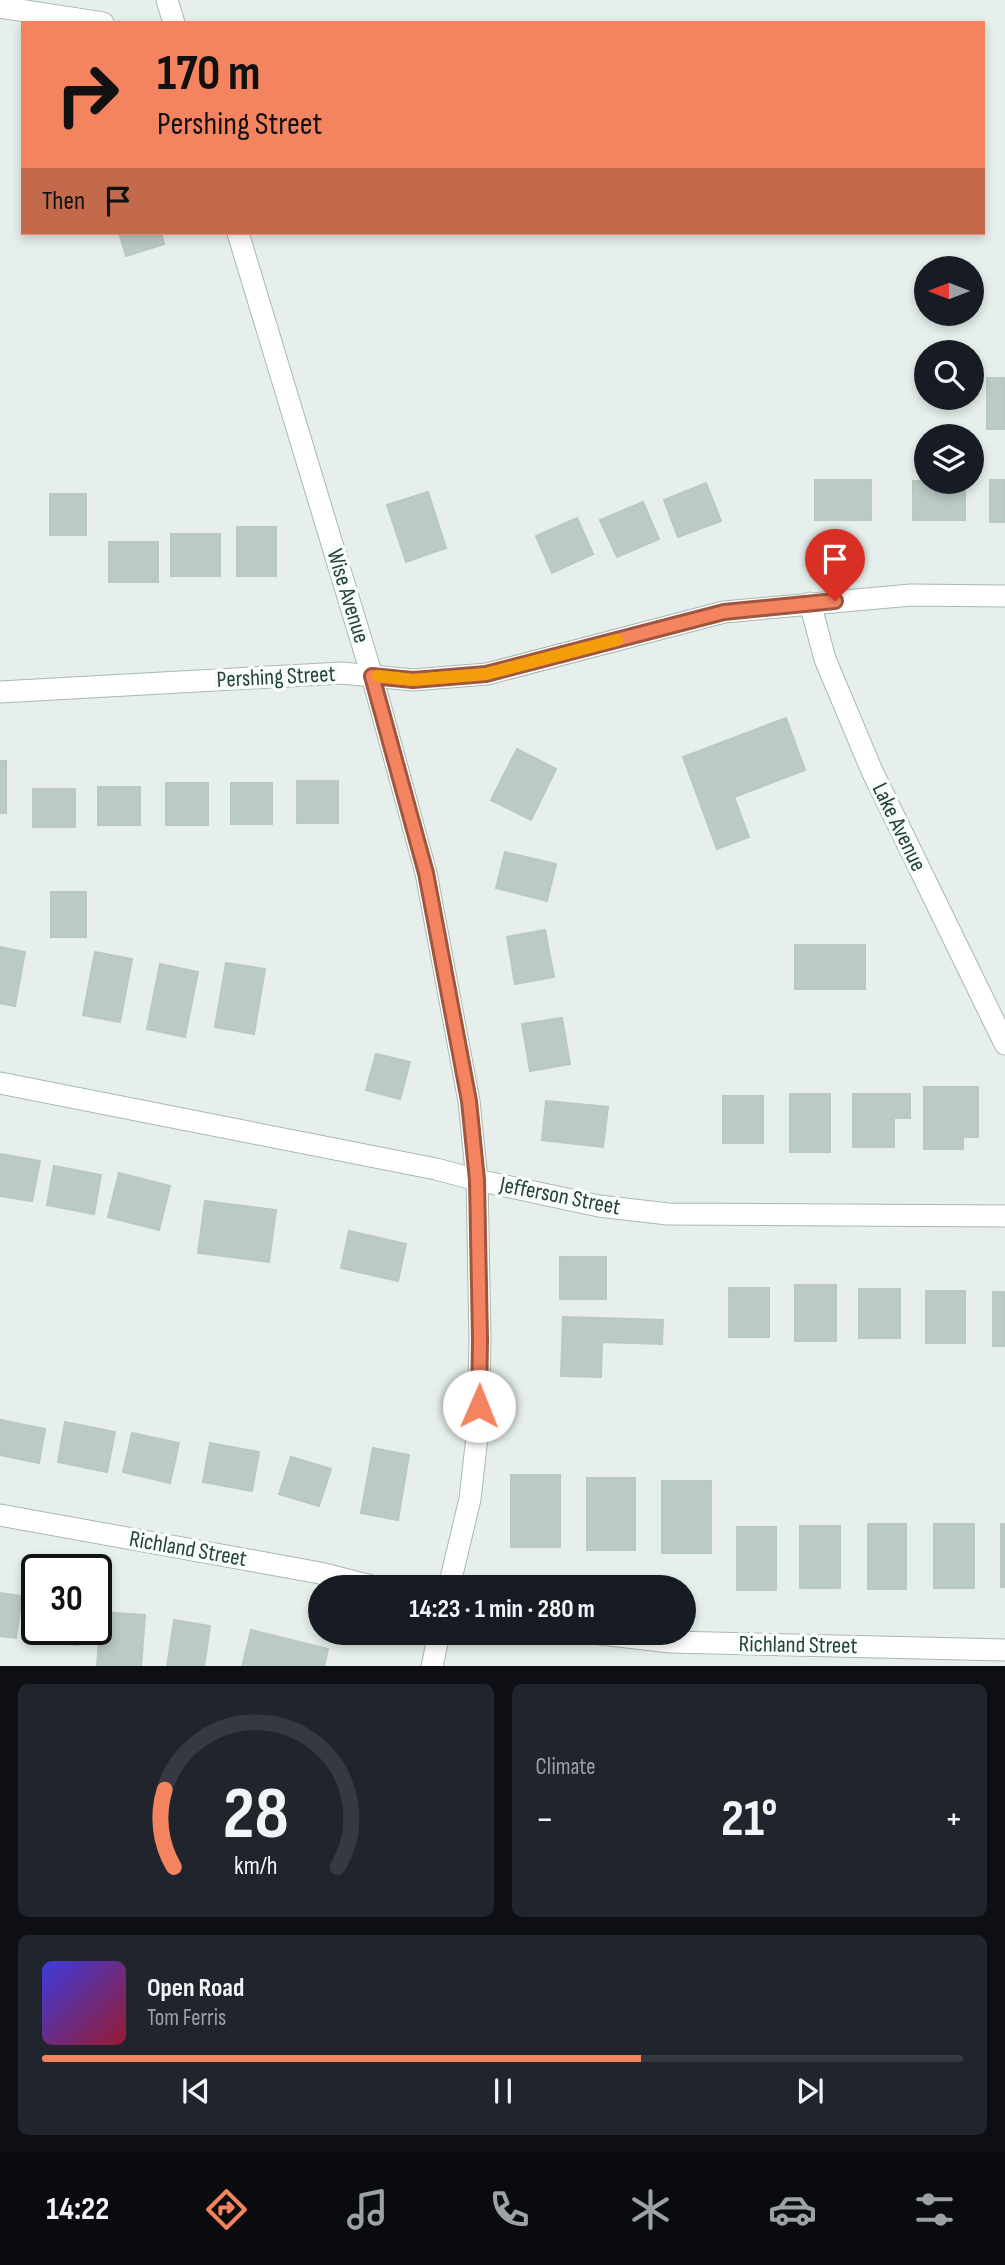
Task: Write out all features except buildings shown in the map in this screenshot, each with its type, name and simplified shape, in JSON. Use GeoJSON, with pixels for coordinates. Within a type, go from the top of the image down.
{"type":"FeatureCollection","features":[{"type":"Feature","properties":{"kind":"street"},"geometry":{"type":"LineString","coordinates":[[0,7],[90,21]]}},
{"type":"Feature","properties":{"kind":"street","name":"Wise Avenue"},"geometry":{"type":"LineString","coordinates":[[239,235],[372,676],[426,873],[469,1101],[477,1180],[480,1339],[478,1428],[470,1499],[452,1575]]}},
{"type":"Feature","properties":{"kind":"street","name":"Pershing Street"},"geometry":{"type":"LineString","coordinates":[[0,692],[342,673],[413,680],[486,674],[724,612],[911,595],[1005,596]]}},
{"type":"Feature","properties":{"kind":"street","name":"Lake Avenue"},"geometry":{"type":"LineString","coordinates":[[810,603],[825,659],[872,771],[1005,1044]]}},
{"type":"Feature","properties":{"kind":"street","name":"Jefferson Street"},"geometry":{"type":"LineString","coordinates":[[0,1083],[436,1169],[598,1206],[668,1214],[1005,1216]]}},
{"type":"Feature","properties":{"kind":"street","name":"Richland Street"},"geometry":{"type":"LineString","coordinates":[[0,1515],[328,1575]]}},
{"type":"Feature","properties":{"kind":"street","name":"Richland Street"},"geometry":{"type":"LineString","coordinates":[[696,1643],[1005,1650]]}},
{"type":"Feature","properties":{"kind":"street"},"geometry":{"type":"LineString","coordinates":[[432,1666],[437,1645]]}},
{"type":"Feature","properties":{"kind":"slow traffic"},"geometry":{"type":"LineString","coordinates":[[378,676],[413,680],[486,674],[617,640]]}},
{"type":"Feature","properties":{"kind":"route"},"geometry":{"type":"LineString","coordinates":[[479,1406],[477,1180],[469,1101],[426,873],[372,676],[413,680],[486,674],[724,612],[835,601]]}}]}
